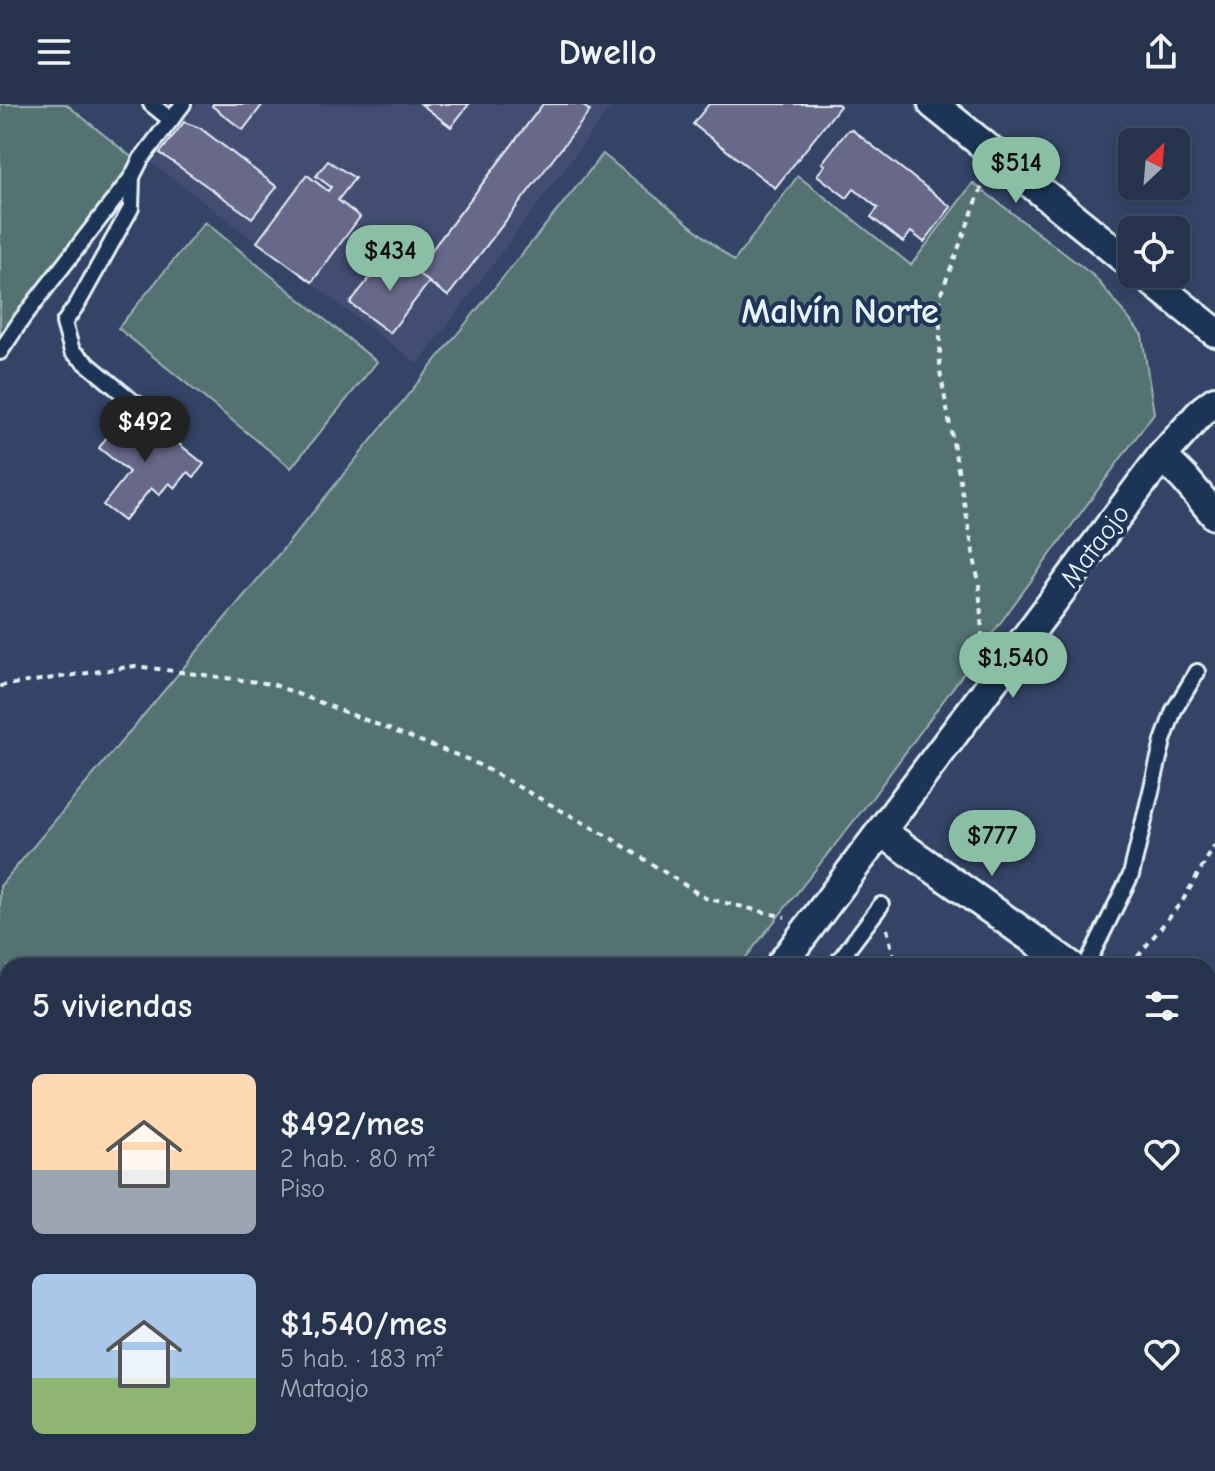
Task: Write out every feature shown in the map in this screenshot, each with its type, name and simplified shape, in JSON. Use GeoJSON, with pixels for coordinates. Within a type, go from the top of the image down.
{"type":"FeatureCollection","features":[{"type":"Feature","properties":{"kind":"street"},"geometry":{"type":"LineString","coordinates":[[946,108],[995,154],[1118,254]]}},
{"type":"Feature","properties":{"kind":"street"},"geometry":{"type":"LineString","coordinates":[[1160,288],[1215,332]]}},
{"type":"Feature","properties":{"kind":"street","name":"Mataojo"},"geometry":{"type":"LineString","coordinates":[[786,958],[1162,456],[1215,401]]}},
{"type":"Feature","properties":{"kind":"street"},"geometry":{"type":"LineString","coordinates":[[1162,456],[1215,515]]}},
{"type":"Feature","properties":{"kind":"street"},"geometry":{"type":"LineString","coordinates":[[882,832],[1060,958]]}},
{"type":"Feature","properties":{"kind":"lane"},"geometry":{"type":"LineString","coordinates":[[151,104],[171,120]]}},
{"type":"Feature","properties":{"kind":"lane"},"geometry":{"type":"LineString","coordinates":[[0,352],[183,104]]}},
{"type":"Feature","properties":{"kind":"lane"},"geometry":{"type":"LineString","coordinates":[[132,177],[131,208],[64,323],[72,351],[132,401],[167,421]]}},
{"type":"Feature","properties":{"kind":"lane"},"geometry":{"type":"LineString","coordinates":[[1090,958],[1131,875],[1163,741],[1174,710],[1197,672]]}},
{"type":"Feature","properties":{"kind":"lane"},"geometry":{"type":"LineString","coordinates":[[841,958],[881,905]]}},
{"type":"Feature","properties":{"kind":"path"},"geometry":{"type":"LineString","coordinates":[[985,693],[979,584],[940,371],[940,296],[995,154]]}},
{"type":"Feature","properties":{"kind":"path"},"geometry":{"type":"LineString","coordinates":[[0,686],[135,666],[272,684],[497,773],[611,838],[705,898],[786,917]]}},
{"type":"Feature","properties":{"kind":"path"},"geometry":{"type":"LineString","coordinates":[[1136,958],[1183,900],[1215,845]]}},
{"type":"Feature","properties":{"kind":"shaded area"},"geometry":{"type":"Polygon","coordinates":[[[197,104],[613,104],[418,364],[152,163],[197,104]]]}},
{"type":"Feature","properties":{"kind":"green space"},"geometry":{"type":"Polygon","coordinates":[[[0,104],[66,104],[135,160],[0,336],[0,104]]]}},
{"type":"Feature","properties":{"kind":"green space"},"geometry":{"type":"Polygon","coordinates":[[[603,154],[734,261],[798,176],[911,265],[973,183],[1095,277],[1142,335],[1154,413],[872,798],[745,958],[0,958],[0,886],[284,548],[603,154]]]}},
{"type":"Feature","properties":{"kind":"green space"},"geometry":{"type":"Polygon","coordinates":[[[205,222],[377,362],[291,468],[118,328],[205,222]]]}},
{"type":"Feature","properties":{"kind":"building"},"geometry":{"type":"Polygon","coordinates":[[[213,104],[263,104],[243,130],[213,104]]]}},
{"type":"Feature","properties":{"kind":"building"},"geometry":{"type":"Polygon","coordinates":[[[421,104],[469,104],[451,127],[421,104]]]}},
{"type":"Feature","properties":{"kind":"building"},"geometry":{"type":"Polygon","coordinates":[[[543,104],[581,104],[590,111],[448,296],[415,272],[543,104]]]}},
{"type":"Feature","properties":{"kind":"building"},"geometry":{"type":"Polygon","coordinates":[[[709,104],[840,106],[775,188],[693,124],[709,104]]]}},
{"type":"Feature","properties":{"kind":"building"},"geometry":{"type":"Polygon","coordinates":[[[184,122],[200,128],[277,187],[252,218],[160,153],[184,122]]]}},
{"type":"Feature","properties":{"kind":"building"},"geometry":{"type":"Polygon","coordinates":[[[851,129],[951,207],[924,242],[911,232],[903,242],[871,217],[878,208],[854,189],[847,198],[817,175],[825,165],[822,163],[851,129]]]}},
{"type":"Feature","properties":{"kind":"building"},"geometry":{"type":"Polygon","coordinates":[[[328,161],[355,178],[338,200],[360,217],[312,282],[257,242],[307,175],[328,191],[331,187],[316,176],[328,161]]]}},
{"type":"Feature","properties":{"kind":"building"},"geometry":{"type":"Polygon","coordinates":[[[390,252],[429,282],[390,333],[350,303],[390,252]]]}},
{"type":"Feature","properties":{"kind":"building"},"geometry":{"type":"Polygon","coordinates":[[[123,414],[147,433],[154,424],[204,464],[194,477],[188,472],[175,488],[169,483],[159,495],[151,488],[124,521],[103,505],[129,472],[99,448],[123,414]]]}},
{"type":"Feature","properties":{"kind":"district","name":"Malvín Norte"},"geometry":{"type":"Point","coordinates":[840,311]}}]}
